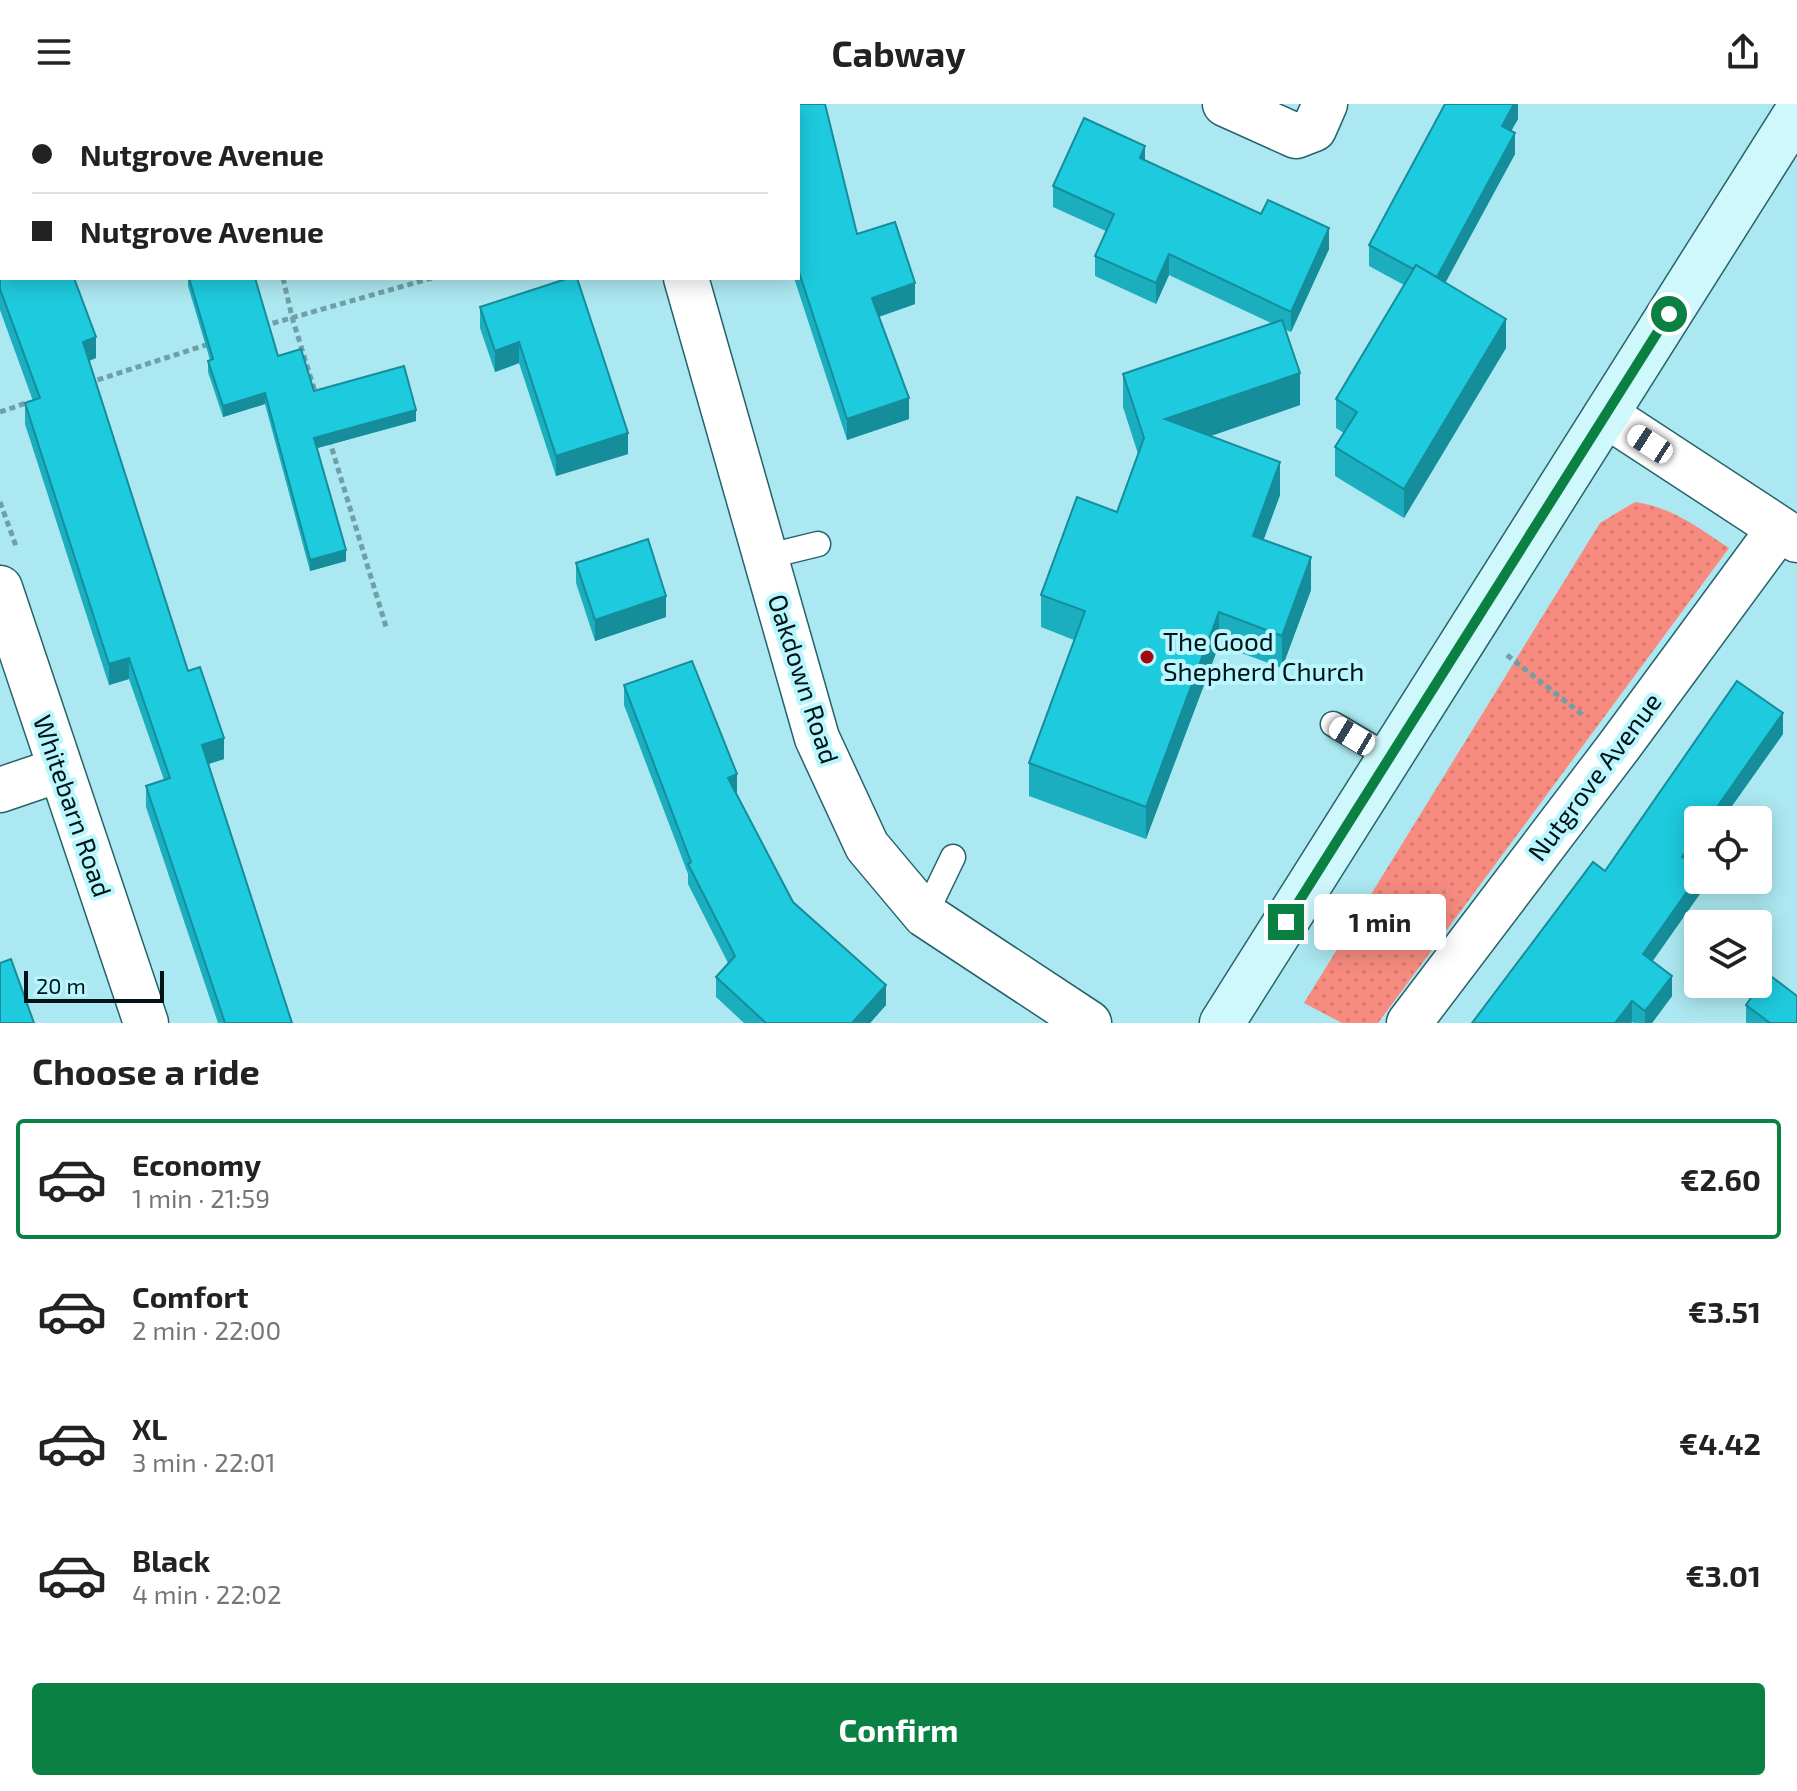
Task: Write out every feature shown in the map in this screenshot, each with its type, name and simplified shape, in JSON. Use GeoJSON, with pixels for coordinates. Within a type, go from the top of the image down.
{"type":"FeatureCollection","features":[{"type":"Feature","properties":{"kind":"main road"},"geometry":{"type":"LineString","coordinates":[[1222,1023],[1797,112]]}},
{"type":"Feature","properties":{"kind":"street"},"geometry":{"type":"LineString","coordinates":[[1225,104],[1296,136],[1314,129],[1325,104]]}},
{"type":"Feature","properties":{"kind":"street","name":"Oakdown Road"},"geometry":{"type":"LineString","coordinates":[[687,280],[817,738],[867,846],[925,915],[1089,1023]]}},
{"type":"Feature","properties":{"kind":"street","name":"Nutgrove Avenue"},"geometry":{"type":"LineString","coordinates":[[1409,1023],[1620,745],[1788,534],[1606,415]]}},
{"type":"Feature","properties":{"kind":"street","name":"Whitebarn Road"},"geometry":{"type":"LineString","coordinates":[[0,588],[146,1023]]}},
{"type":"Feature","properties":{"kind":"street"},"geometry":{"type":"LineString","coordinates":[[0,790],[59,770]]}},
{"type":"Feature","properties":{"kind":"lane"},"geometry":{"type":"LineString","coordinates":[[765,557],[818,544]]}},
{"type":"Feature","properties":{"kind":"lane"},"geometry":{"type":"LineString","coordinates":[[1333,724],[1389,757]]}},
{"type":"Feature","properties":{"kind":"lane"},"geometry":{"type":"LineString","coordinates":[[925,915],[953,857]]}},
{"type":"Feature","properties":{"kind":"path"},"geometry":{"type":"LineString","coordinates":[[283,280],[319,406]]}},
{"type":"Feature","properties":{"kind":"path"},"geometry":{"type":"LineString","coordinates":[[262,326],[425,280]]}},
{"type":"Feature","properties":{"kind":"path"},"geometry":{"type":"LineString","coordinates":[[87,383],[219,341]]}},
{"type":"Feature","properties":{"kind":"path"},"geometry":{"type":"LineString","coordinates":[[0,412],[44,397]]}},
{"type":"Feature","properties":{"kind":"path"},"geometry":{"type":"LineString","coordinates":[[328,436],[387,630]]}},
{"type":"Feature","properties":{"kind":"path"},"geometry":{"type":"LineString","coordinates":[[1506,653],[1620,745]]}},
{"type":"Feature","properties":{"kind":"shaded area"},"geometry":{"type":"Polygon","coordinates":[[[1635,502],[1673,514],[1729,548],[1378,1023],[1342,1023],[1304,1003],[1600,523],[1635,502]]]}},
{"type":"Feature","properties":{"kind":"building"},"geometry":{"type":"Polygon","coordinates":[[[800,104],[825,104],[857,234],[895,222],[915,283],[872,298],[909,398],[847,419],[800,275],[800,104]]]}},
{"type":"Feature","properties":{"kind":"building"},"geometry":{"type":"Polygon","coordinates":[[[1445,104],[1514,104],[1502,126],[1515,133],[1437,277],[1416,265],[1413,269],[1369,245],[1445,104]]]}},
{"type":"Feature","properties":{"kind":"building"},"geometry":{"type":"Polygon","coordinates":[[[1084,118],[1145,146],[1140,158],[1261,214],[1268,200],[1329,228],[1291,312],[1169,254],[1156,283],[1095,256],[1114,214],[1053,186],[1084,118]]]}},
{"type":"Feature","properties":{"kind":"building"},"geometry":{"type":"Polygon","coordinates":[[[1416,265],[1506,319],[1404,489],[1335,447],[1357,412],[1336,399],[1416,265]]]}},
{"type":"Feature","properties":{"kind":"building"},"geometry":{"type":"Polygon","coordinates":[[[0,280],[75,280],[96,337],[83,342],[188,671],[200,667],[224,738],[202,745],[292,1023],[225,1023],[146,786],[170,778],[129,658],[109,664],[25,403],[40,398],[0,289],[0,280]]]}},
{"type":"Feature","properties":{"kind":"building"},"geometry":{"type":"Polygon","coordinates":[[[190,280],[256,280],[278,356],[301,349],[314,391],[404,366],[416,410],[314,438],[346,550],[310,560],[265,393],[223,406],[208,361],[213,359],[190,280]]]}},
{"type":"Feature","properties":{"kind":"building"},"geometry":{"type":"Polygon","coordinates":[[[563,280],[578,280],[628,433],[556,456],[519,342],[495,351],[480,307],[563,280]]]}},
{"type":"Feature","properties":{"kind":"building","name":"The Good Shepherd Church"},"geometry":{"type":"Polygon","coordinates":[[[1282,320],[1300,373],[1165,419],[1280,462],[1253,536],[1311,557],[1282,636],[1219,612],[1146,807],[1029,763],[1085,611],[1041,595],[1077,497],[1117,512],[1144,438],[1123,374],[1282,320]]]}},
{"type":"Feature","properties":{"kind":"building"},"geometry":{"type":"Polygon","coordinates":[[[648,539],[666,596],[595,620],[576,563],[648,539]]]}},
{"type":"Feature","properties":{"kind":"building"},"geometry":{"type":"Polygon","coordinates":[[[692,661],[737,774],[728,778],[793,902],[886,985],[852,1023],[766,1023],[716,977],[735,956],[688,864],[691,862],[624,685],[692,661]]]}},
{"type":"Feature","properties":{"kind":"building"},"geometry":{"type":"Polygon","coordinates":[[[1737,681],[1783,713],[1718,806],[1684,806],[1682,857],[1685,894],[1643,954],[1672,976],[1645,1011],[1632,1001],[1615,1023],[1472,1023],[1593,862],[1605,871],[1737,681]]]}},
{"type":"Feature","properties":{"kind":"building"},"geometry":{"type":"Polygon","coordinates":[[[11,959],[34,1023],[0,1023],[0,963],[11,959]]]}},
{"type":"Feature","properties":{"kind":"building"},"geometry":{"type":"Polygon","coordinates":[[[1772,977],[1797,996],[1797,1023],[1770,1023],[1746,1005],[1751,998],[1772,998],[1772,977]]]}},
{"type":"Feature","properties":{"kind":"place","name":"The Good Shepherd Church"},"geometry":{"type":"Point","coordinates":[1147,657]}},
{"type":"Feature","properties":{"kind":"route"},"geometry":{"type":"LineString","coordinates":[[1286,922],[1669,314]]}}]}
